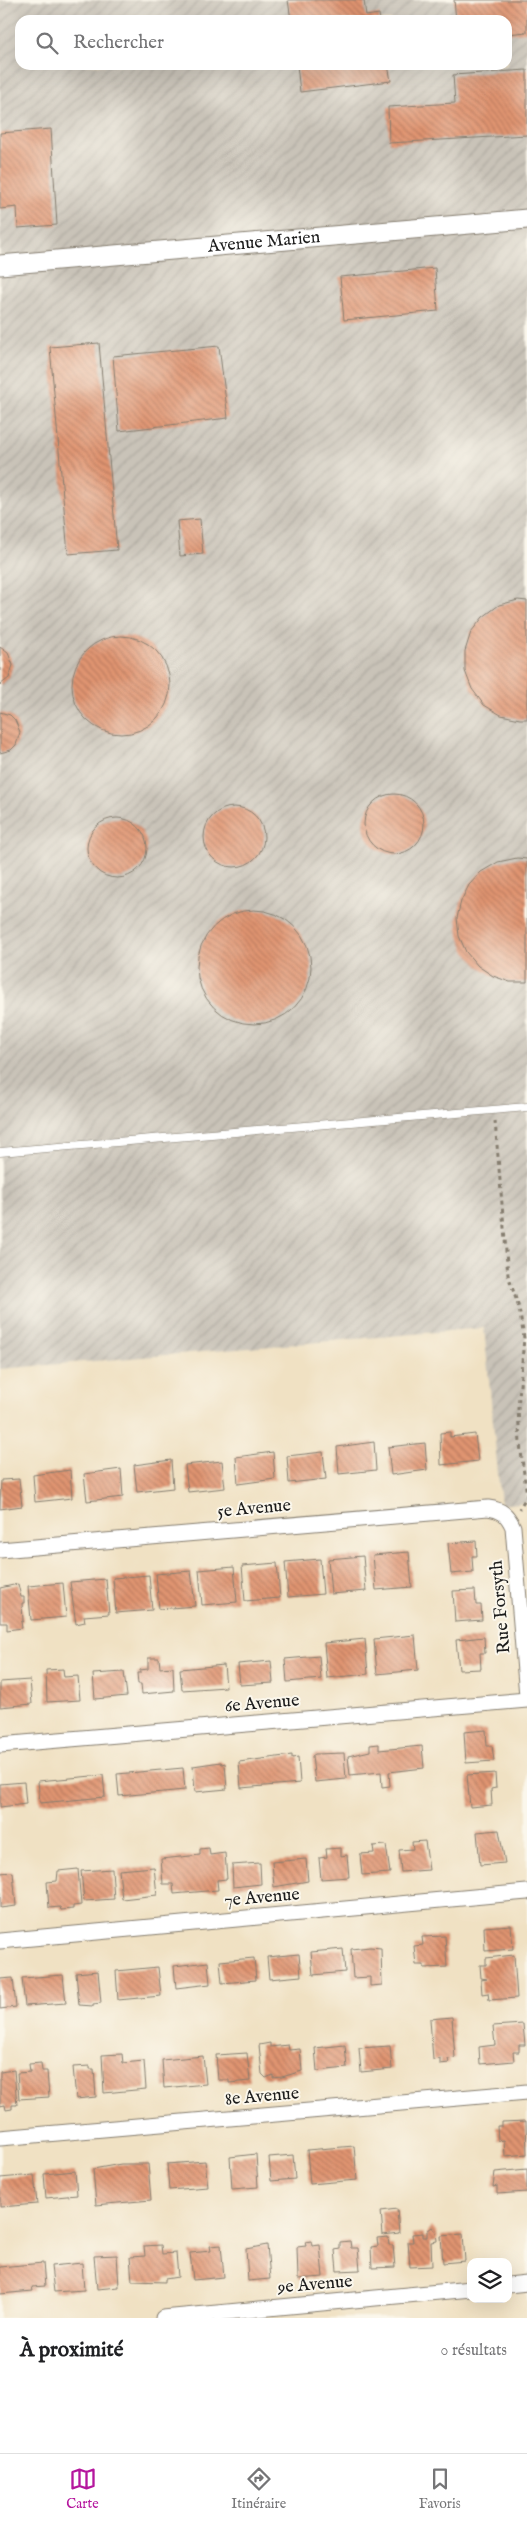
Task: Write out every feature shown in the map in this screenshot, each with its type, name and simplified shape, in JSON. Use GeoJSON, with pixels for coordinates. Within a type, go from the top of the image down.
{"type":"FeatureCollection","features":[{"type":"Feature","properties":{"kind":"street","name":"Avenue Marien"},"geometry":{"type":"LineString","coordinates":[[0,265],[527,219]]}},
{"type":"Feature","properties":{"kind":"street","name":"5e Avenue"},"geometry":{"type":"LineString","coordinates":[[0,1550],[488,1508],[513,1513]]}},
{"type":"Feature","properties":{"kind":"street","name":"Rue Forsyth"},"geometry":{"type":"LineString","coordinates":[[513,1513],[512,1527],[527,1698]]}},
{"type":"Feature","properties":{"kind":"street","name":"6e Avenue"},"geometry":{"type":"LineString","coordinates":[[0,1746],[527,1698]]}},
{"type":"Feature","properties":{"kind":"street","name":"7e Avenue"},"geometry":{"type":"LineString","coordinates":[[0,1941],[527,1892]]}},
{"type":"Feature","properties":{"kind":"street","name":"8e Avenue"},"geometry":{"type":"LineString","coordinates":[[0,2138],[527,2092]]}},
{"type":"Feature","properties":{"kind":"street"},"geometry":{"type":"LineString","coordinates":[[512,2285],[527,2283]]}},
{"type":"Feature","properties":{"kind":"street","name":"9e Avenue"},"geometry":{"type":"LineString","coordinates":[[163,2318],[467,2289]]}},
{"type":"Feature","properties":{"kind":"lane"},"geometry":{"type":"LineString","coordinates":[[0,1152],[527,1107]]}},
{"type":"Feature","properties":{"kind":"path"},"geometry":{"type":"LineString","coordinates":[[496,1128],[508,1275],[519,1308],[524,1338],[518,1408],[520,1444],[527,1496],[513,1513]]}},
{"type":"Feature","properties":{"kind":"shaded area"},"geometry":{"type":"Polygon","coordinates":[[[0,0],[527,0],[527,1502],[501,1505],[484,1328],[0,1369],[0,0]]]}},
{"type":"Feature","properties":{"kind":"building"},"geometry":{"type":"Polygon","coordinates":[[[288,0],[364,0],[366,15],[290,15],[288,0]]]}},
{"type":"Feature","properties":{"kind":"building"},"geometry":{"type":"Polygon","coordinates":[[[454,0],[527,0],[527,32],[512,34],[512,15],[456,15],[454,0]]]}},
{"type":"Feature","properties":{"kind":"building"},"geometry":{"type":"Polygon","coordinates":[[[298,70],[389,70],[391,81],[300,92],[298,70]]]}},
{"type":"Feature","properties":{"kind":"building"},"geometry":{"type":"Polygon","coordinates":[[[527,70],[527,135],[389,143],[388,107],[455,103],[453,75],[527,70]]]}},
{"type":"Feature","properties":{"kind":"building"},"geometry":{"type":"Polygon","coordinates":[[[51,129],[57,225],[18,228],[17,207],[0,209],[0,133],[51,129]]]}},
{"type":"Feature","properties":{"kind":"building"},"geometry":{"type":"Polygon","coordinates":[[[435,268],[438,311],[344,320],[340,277],[435,268]]]}},
{"type":"Feature","properties":{"kind":"building"},"geometry":{"type":"Polygon","coordinates":[[[99,343],[117,550],[68,554],[50,347],[99,343]]]}},
{"type":"Feature","properties":{"kind":"building"},"geometry":{"type":"Polygon","coordinates":[[[219,346],[228,418],[119,431],[113,356],[219,346]]]}},
{"type":"Feature","properties":{"kind":"building"},"geometry":{"type":"Polygon","coordinates":[[[200,519],[203,554],[180,556],[177,521],[200,519]]]}},
{"type":"Feature","properties":{"kind":"building"},"geometry":{"type":"Polygon","coordinates":[[[518,600],[527,601],[527,719],[501,715],[484,705],[472,689],[465,671],[465,651],[471,632],[483,617],[499,605],[518,600]]]}},
{"type":"Feature","properties":{"kind":"building"},"geometry":{"type":"Polygon","coordinates":[[[121,636],[140,639],[156,650],[167,666],[170,685],[167,704],[156,720],[140,731],[121,734],[102,731],[86,720],[75,704],[72,685],[75,666],[86,650],[102,639],[121,636]]]}},
{"type":"Feature","properties":{"kind":"building"},"geometry":{"type":"Polygon","coordinates":[[[0,647],[8,653],[13,665],[9,678],[0,685],[0,647]]]}},
{"type":"Feature","properties":{"kind":"building"},"geometry":{"type":"Polygon","coordinates":[[[0,712],[10,715],[15,720],[20,732],[16,745],[11,750],[0,753],[0,712]]]}},
{"type":"Feature","properties":{"kind":"building"},"geometry":{"type":"Polygon","coordinates":[[[394,794],[410,799],[415,803],[419,808],[424,824],[419,840],[415,845],[410,849],[394,854],[378,849],[373,845],[369,840],[364,824],[369,808],[373,803],[378,799],[394,794]]]}},
{"type":"Feature","properties":{"kind":"building"},"geometry":{"type":"Polygon","coordinates":[[[234,807],[250,812],[255,816],[259,821],[264,837],[259,853],[255,858],[250,862],[234,867],[218,862],[213,858],[209,853],[204,837],[209,821],[213,816],[218,812],[234,807]]]}},
{"type":"Feature","properties":{"kind":"building"},"geometry":{"type":"Polygon","coordinates":[[[117,818],[133,823],[138,827],[142,832],[147,848],[142,864],[138,869],[133,873],[117,878],[101,873],[96,869],[92,864],[87,848],[92,832],[96,827],[101,823],[117,818]]]}},
{"type":"Feature","properties":{"kind":"building"},"geometry":{"type":"Polygon","coordinates":[[[517,858],[527,859],[527,982],[510,982],[493,976],[478,966],[466,952],[459,936],[457,918],[461,901],[469,885],[481,872],[498,862],[517,858]]]}},
{"type":"Feature","properties":{"kind":"building"},"geometry":{"type":"Polygon","coordinates":[[[254,910],[276,914],[286,919],[302,935],[307,945],[311,967],[307,989],[302,999],[286,1015],[276,1020],[254,1024],[232,1020],[222,1015],[206,999],[201,989],[197,967],[201,945],[206,935],[222,919],[232,914],[254,910]]]}},
{"type":"Feature","properties":{"kind":"building"},"geometry":{"type":"Polygon","coordinates":[[[450,1432],[450,1437],[475,1434],[478,1461],[441,1465],[440,1433],[450,1432]]]}},
{"type":"Feature","properties":{"kind":"building"},"geometry":{"type":"Polygon","coordinates":[[[374,1442],[376,1470],[339,1474],[337,1447],[374,1442]]]}},
{"type":"Feature","properties":{"kind":"building"},"geometry":{"type":"Polygon","coordinates":[[[425,1443],[427,1470],[391,1475],[388,1447],[425,1443]]]}},
{"type":"Feature","properties":{"kind":"building"},"geometry":{"type":"Polygon","coordinates":[[[273,1452],[275,1479],[238,1484],[236,1457],[273,1452]]]}},
{"type":"Feature","properties":{"kind":"building"},"geometry":{"type":"Polygon","coordinates":[[[323,1452],[326,1479],[289,1483],[287,1456],[323,1452]]]}},
{"type":"Feature","properties":{"kind":"building"},"geometry":{"type":"Polygon","coordinates":[[[171,1460],[173,1488],[137,1492],[134,1465],[171,1460]]]}},
{"type":"Feature","properties":{"kind":"building"},"geometry":{"type":"Polygon","coordinates":[[[222,1461],[225,1488],[188,1492],[185,1465],[222,1461]]]}},
{"type":"Feature","properties":{"kind":"building"},"geometry":{"type":"Polygon","coordinates":[[[121,1469],[123,1497],[87,1501],[84,1474],[121,1469]]]}},
{"type":"Feature","properties":{"kind":"building"},"geometry":{"type":"Polygon","coordinates":[[[70,1470],[72,1498],[35,1502],[33,1475],[70,1470]]]}},
{"type":"Feature","properties":{"kind":"building"},"geometry":{"type":"Polygon","coordinates":[[[19,1479],[22,1506],[0,1509],[1,1480],[19,1479]]]}},
{"type":"Feature","properties":{"kind":"building"},"geometry":{"type":"Polygon","coordinates":[[[476,1541],[477,1556],[472,1556],[473,1572],[451,1574],[448,1543],[476,1541]]]}},
{"type":"Feature","properties":{"kind":"building"},"geometry":{"type":"Polygon","coordinates":[[[409,1552],[412,1587],[376,1590],[373,1555],[409,1552]]]}},
{"type":"Feature","properties":{"kind":"building"},"geometry":{"type":"Polygon","coordinates":[[[363,1556],[366,1591],[331,1594],[328,1559],[363,1556]]]}},
{"type":"Feature","properties":{"kind":"building"},"geometry":{"type":"Polygon","coordinates":[[[320,1559],[323,1594],[288,1597],[285,1562],[320,1559]]]}},
{"type":"Feature","properties":{"kind":"building"},"geometry":{"type":"Polygon","coordinates":[[[277,1563],[280,1598],[245,1601],[242,1566],[277,1563]]]}},
{"type":"Feature","properties":{"kind":"building"},"geometry":{"type":"Polygon","coordinates":[[[234,1567],[237,1602],[202,1605],[199,1570],[234,1567]]]}},
{"type":"Feature","properties":{"kind":"building"},"geometry":{"type":"Polygon","coordinates":[[[191,1571],[195,1606],[159,1609],[156,1574],[191,1571]]]}},
{"type":"Feature","properties":{"kind":"building"},"geometry":{"type":"Polygon","coordinates":[[[149,1575],[152,1610],[116,1613],[113,1578],[149,1575]]]}},
{"type":"Feature","properties":{"kind":"building"},"geometry":{"type":"Polygon","coordinates":[[[106,1579],[109,1614],[84,1616],[85,1622],[76,1624],[70,1582],[106,1579]]]}},
{"type":"Feature","properties":{"kind":"building"},"geometry":{"type":"Polygon","coordinates":[[[63,1583],[66,1617],[31,1620],[28,1586],[63,1583]]]}},
{"type":"Feature","properties":{"kind":"building"},"geometry":{"type":"Polygon","coordinates":[[[18,1584],[21,1597],[24,1597],[24,1603],[22,1603],[22,1628],[7,1630],[7,1623],[0,1623],[0,1588],[18,1584]]]}},
{"type":"Feature","properties":{"kind":"building"},"geometry":{"type":"Polygon","coordinates":[[[475,1590],[476,1605],[481,1605],[482,1620],[455,1622],[453,1591],[475,1590]]]}},
{"type":"Feature","properties":{"kind":"building"},"geometry":{"type":"Polygon","coordinates":[[[415,1635],[418,1670],[377,1674],[374,1639],[415,1635]]]}},
{"type":"Feature","properties":{"kind":"building"},"geometry":{"type":"Polygon","coordinates":[[[484,1637],[485,1653],[480,1653],[481,1669],[459,1670],[456,1640],[484,1637]]]}},
{"type":"Feature","properties":{"kind":"building"},"geometry":{"type":"Polygon","coordinates":[[[365,1639],[368,1674],[327,1678],[324,1643],[365,1639]]]}},
{"type":"Feature","properties":{"kind":"building"},"geometry":{"type":"Polygon","coordinates":[[[319,1656],[321,1679],[287,1682],[285,1659],[319,1656]]]}},
{"type":"Feature","properties":{"kind":"building"},"geometry":{"type":"Polygon","coordinates":[[[148,1658],[159,1658],[160,1668],[173,1667],[174,1691],[142,1694],[141,1684],[138,1684],[137,1673],[140,1673],[140,1670],[148,1669],[148,1658]]]}},
{"type":"Feature","properties":{"kind":"building"},"geometry":{"type":"Polygon","coordinates":[[[271,1661],[273,1683],[240,1685],[238,1664],[271,1661]]]}},
{"type":"Feature","properties":{"kind":"building"},"geometry":{"type":"Polygon","coordinates":[[[224,1665],[226,1687],[182,1690],[180,1669],[224,1665]]]}},
{"type":"Feature","properties":{"kind":"building"},"geometry":{"type":"Polygon","coordinates":[[[63,1669],[64,1677],[78,1676],[80,1700],[47,1702],[46,1670],[63,1669]]]}},
{"type":"Feature","properties":{"kind":"building"},"geometry":{"type":"Polygon","coordinates":[[[124,1672],[127,1696],[95,1699],[93,1674],[124,1672]]]}},
{"type":"Feature","properties":{"kind":"building"},"geometry":{"type":"Polygon","coordinates":[[[30,1680],[32,1704],[0,1707],[0,1682],[30,1680]]]}},
{"type":"Feature","properties":{"kind":"building"},"geometry":{"type":"Polygon","coordinates":[[[486,1730],[487,1746],[492,1746],[494,1761],[466,1763],[464,1732],[486,1730]]]}},
{"type":"Feature","properties":{"kind":"building"},"geometry":{"type":"Polygon","coordinates":[[[379,1744],[379,1750],[422,1746],[424,1768],[389,1772],[390,1786],[382,1787],[381,1772],[350,1775],[348,1756],[370,1751],[370,1745],[379,1744]]]}},
{"type":"Feature","properties":{"kind":"building"},"geometry":{"type":"Polygon","coordinates":[[[344,1753],[346,1779],[315,1782],[312,1756],[315,1754],[344,1753]]]}},
{"type":"Feature","properties":{"kind":"building"},"geometry":{"type":"Polygon","coordinates":[[[292,1755],[292,1758],[298,1757],[300,1783],[241,1788],[239,1762],[292,1755]]]}},
{"type":"Feature","properties":{"kind":"building"},"geometry":{"type":"Polygon","coordinates":[[[221,1762],[222,1764],[225,1763],[227,1789],[195,1792],[193,1766],[221,1762]]]}},
{"type":"Feature","properties":{"kind":"building"},"geometry":{"type":"Polygon","coordinates":[[[183,1768],[185,1790],[119,1796],[117,1774],[183,1768]]]}},
{"type":"Feature","properties":{"kind":"building"},"geometry":{"type":"Polygon","coordinates":[[[495,1773],[496,1788],[491,1789],[492,1805],[470,1807],[467,1775],[495,1773]]]}},
{"type":"Feature","properties":{"kind":"building"},"geometry":{"type":"Polygon","coordinates":[[[103,1775],[105,1797],[40,1803],[38,1781],[103,1775]]]}},
{"type":"Feature","properties":{"kind":"building"},"geometry":{"type":"Polygon","coordinates":[[[24,1782],[26,1804],[0,1807],[0,1784],[24,1782]]]}},
{"type":"Feature","properties":{"kind":"building"},"geometry":{"type":"Polygon","coordinates":[[[499,1830],[505,1863],[480,1865],[477,1832],[499,1830]]]}},
{"type":"Feature","properties":{"kind":"building"},"geometry":{"type":"Polygon","coordinates":[[[425,1841],[429,1870],[401,1872],[399,1850],[413,1849],[412,1842],[425,1841]]]}},
{"type":"Feature","properties":{"kind":"building"},"geometry":{"type":"Polygon","coordinates":[[[386,1845],[390,1873],[362,1875],[360,1854],[374,1853],[373,1846],[386,1845]]]}},
{"type":"Feature","properties":{"kind":"building"},"geometry":{"type":"Polygon","coordinates":[[[209,1848],[210,1855],[225,1853],[227,1879],[217,1880],[218,1890],[174,1894],[173,1884],[163,1884],[161,1859],[200,1855],[200,1849],[209,1848]]]}},
{"type":"Feature","properties":{"kind":"building"},"geometry":{"type":"Polygon","coordinates":[[[341,1848],[341,1856],[347,1855],[349,1877],[321,1879],[319,1858],[327,1857],[326,1849],[341,1848]]]}},
{"type":"Feature","properties":{"kind":"building"},"geometry":{"type":"Polygon","coordinates":[[[306,1859],[308,1881],[274,1887],[272,1862],[306,1859]]]}},
{"type":"Feature","properties":{"kind":"building"},"geometry":{"type":"Polygon","coordinates":[[[260,1863],[261,1884],[233,1887],[232,1865],[260,1863]]]}},
{"type":"Feature","properties":{"kind":"building"},"geometry":{"type":"Polygon","coordinates":[[[154,1867],[157,1895],[122,1899],[119,1870],[154,1867]]]}},
{"type":"Feature","properties":{"kind":"building"},"geometry":{"type":"Polygon","coordinates":[[[78,1869],[81,1905],[73,1906],[73,1909],[49,1908],[47,1882],[57,1881],[58,1871],[78,1869]]]}},
{"type":"Feature","properties":{"kind":"building"},"geometry":{"type":"Polygon","coordinates":[[[112,1869],[114,1899],[84,1901],[81,1871],[112,1869]]]}},
{"type":"Feature","properties":{"kind":"building"},"geometry":{"type":"Polygon","coordinates":[[[13,1872],[16,1906],[0,1908],[0,1873],[13,1872]]]}},
{"type":"Feature","properties":{"kind":"building"},"geometry":{"type":"Polygon","coordinates":[[[511,1925],[513,1949],[485,1951],[484,1927],[511,1925]]]}},
{"type":"Feature","properties":{"kind":"building"},"geometry":{"type":"Polygon","coordinates":[[[445,1936],[447,1967],[424,1968],[424,1965],[416,1965],[414,1946],[423,1945],[422,1937],[445,1936]]]}},
{"type":"Feature","properties":{"kind":"building"},"geometry":{"type":"Polygon","coordinates":[[[381,1948],[382,1985],[370,1986],[370,1977],[353,1978],[351,1949],[381,1948]]]}},
{"type":"Feature","properties":{"kind":"building"},"geometry":{"type":"Polygon","coordinates":[[[343,1949],[345,1972],[313,1975],[311,1952],[343,1949]]]}},
{"type":"Feature","properties":{"kind":"building"},"geometry":{"type":"Polygon","coordinates":[[[299,1954],[301,1976],[269,1979],[267,1957],[299,1954]]]}},
{"type":"Feature","properties":{"kind":"building"},"geometry":{"type":"Polygon","coordinates":[[[514,1955],[517,1998],[489,2000],[488,1993],[482,1994],[481,1980],[487,1979],[481,1978],[480,1965],[486,1965],[486,1958],[514,1955]]]}},
{"type":"Feature","properties":{"kind":"building"},"geometry":{"type":"Polygon","coordinates":[[[254,1958],[256,1980],[222,1983],[220,1961],[254,1958]]]}},
{"type":"Feature","properties":{"kind":"building"},"geometry":{"type":"Polygon","coordinates":[[[208,1962],[210,1984],[176,1988],[174,1966],[208,1962]]]}},
{"type":"Feature","properties":{"kind":"building"},"geometry":{"type":"Polygon","coordinates":[[[158,1967],[161,1996],[118,2000],[116,1971],[158,1967]]]}},
{"type":"Feature","properties":{"kind":"building"},"geometry":{"type":"Polygon","coordinates":[[[98,1971],[101,2003],[93,2004],[93,2006],[79,2005],[76,1973],[98,1971]]]}},
{"type":"Feature","properties":{"kind":"building"},"geometry":{"type":"Polygon","coordinates":[[[63,1975],[66,2003],[25,2006],[22,1978],[63,1975]]]}},
{"type":"Feature","properties":{"kind":"building"},"geometry":{"type":"Polygon","coordinates":[[[13,1978],[16,2007],[0,2009],[0,1979],[13,1978]]]}},
{"type":"Feature","properties":{"kind":"building"},"geometry":{"type":"Polygon","coordinates":[[[452,2017],[455,2058],[448,2059],[449,2063],[440,2064],[440,2059],[433,2060],[430,2019],[452,2017]]]}},
{"type":"Feature","properties":{"kind":"building"},"geometry":{"type":"Polygon","coordinates":[[[523,2024],[525,2045],[519,2045],[519,2052],[513,2052],[514,2061],[480,2064],[479,2047],[495,2045],[493,2026],[523,2024]]]}},
{"type":"Feature","properties":{"kind":"building"},"geometry":{"type":"Polygon","coordinates":[[[270,2043],[270,2047],[288,2045],[289,2050],[300,2049],[302,2071],[282,2077],[273,2078],[273,2075],[266,2078],[262,2074],[259,2045],[270,2043]]]}},
{"type":"Feature","properties":{"kind":"building"},"geometry":{"type":"Polygon","coordinates":[[[345,2045],[347,2068],[317,2071],[315,2048],[345,2045]]]}},
{"type":"Feature","properties":{"kind":"building"},"geometry":{"type":"Polygon","coordinates":[[[390,2046],[392,2069],[361,2072],[359,2048],[390,2046]]]}},
{"type":"Feature","properties":{"kind":"building"},"geometry":{"type":"Polygon","coordinates":[[[247,2053],[250,2081],[229,2083],[229,2080],[218,2080],[216,2055],[247,2053]]]}},
{"type":"Feature","properties":{"kind":"building"},"geometry":{"type":"Polygon","coordinates":[[[122,2054],[123,2063],[144,2061],[146,2089],[104,2093],[102,2055],[122,2054]]]}},
{"type":"Feature","properties":{"kind":"building"},"geometry":{"type":"Polygon","coordinates":[[[203,2056],[206,2084],[164,2088],[162,2060],[203,2056]]]}},
{"type":"Feature","properties":{"kind":"building"},"geometry":{"type":"Polygon","coordinates":[[[41,2063],[42,2071],[47,2071],[49,2097],[19,2099],[17,2073],[30,2072],[29,2064],[41,2063]]]}},
{"type":"Feature","properties":{"kind":"building"},"geometry":{"type":"Polygon","coordinates":[[[90,2066],[90,2069],[94,2069],[96,2097],[76,2099],[73,2067],[90,2066]]]}},
{"type":"Feature","properties":{"kind":"building"},"geometry":{"type":"Polygon","coordinates":[[[14,2070],[17,2105],[12,2105],[12,2109],[6,2110],[5,2105],[0,2106],[0,2072],[14,2070]]]}},
{"type":"Feature","properties":{"kind":"building"},"geometry":{"type":"Polygon","coordinates":[[[526,2121],[527,2154],[505,2156],[504,2140],[498,2141],[497,2126],[502,2126],[502,2122],[526,2121]]]}},
{"type":"Feature","properties":{"kind":"building"},"geometry":{"type":"Polygon","coordinates":[[[354,2146],[357,2180],[310,2184],[307,2150],[354,2146]]]}},
{"type":"Feature","properties":{"kind":"building"},"geometry":{"type":"Polygon","coordinates":[[[256,2154],[258,2187],[232,2189],[230,2157],[256,2154]]]}},
{"type":"Feature","properties":{"kind":"building"},"geometry":{"type":"Polygon","coordinates":[[[293,2155],[295,2179],[271,2181],[269,2157],[293,2155]]]}},
{"type":"Feature","properties":{"kind":"building"},"geometry":{"type":"Polygon","coordinates":[[[205,2161],[208,2187],[169,2190],[167,2164],[205,2161]]]}},
{"type":"Feature","properties":{"kind":"building"},"geometry":{"type":"Polygon","coordinates":[[[121,2164],[148,2164],[151,2200],[96,2205],[93,2169],[121,2164]]]}},
{"type":"Feature","properties":{"kind":"building"},"geometry":{"type":"Polygon","coordinates":[[[527,2169],[527,2192],[497,2194],[497,2186],[493,2187],[495,2172],[527,2169]]]}},
{"type":"Feature","properties":{"kind":"building"},"geometry":{"type":"Polygon","coordinates":[[[75,2171],[77,2195],[46,2198],[44,2174],[75,2171]]]}},
{"type":"Feature","properties":{"kind":"building"},"geometry":{"type":"Polygon","coordinates":[[[34,2175],[37,2204],[0,2207],[0,2178],[34,2175]]]}},
{"type":"Feature","properties":{"kind":"building"},"geometry":{"type":"Polygon","coordinates":[[[397,2209],[399,2233],[383,2235],[381,2211],[397,2209]]]}},
{"type":"Feature","properties":{"kind":"building"},"geometry":{"type":"Polygon","coordinates":[[[432,2227],[436,2232],[437,2241],[431,2242],[432,2266],[410,2267],[408,2242],[413,2242],[412,2234],[423,2233],[423,2237],[427,2237],[427,2231],[432,2227]]]}},
{"type":"Feature","properties":{"kind":"building"},"geometry":{"type":"Polygon","coordinates":[[[463,2234],[465,2261],[443,2263],[441,2236],[463,2234]]]}},
{"type":"Feature","properties":{"kind":"building"},"geometry":{"type":"Polygon","coordinates":[[[388,2237],[389,2245],[393,2245],[395,2267],[372,2268],[371,2247],[378,2246],[377,2238],[388,2237]]]}},
{"type":"Feature","properties":{"kind":"building"},"geometry":{"type":"Polygon","coordinates":[[[311,2241],[312,2246],[320,2245],[323,2277],[298,2279],[297,2247],[306,2246],[305,2242],[311,2241]]]}},
{"type":"Feature","properties":{"kind":"building"},"geometry":{"type":"Polygon","coordinates":[[[350,2241],[351,2248],[358,2248],[360,2270],[337,2271],[335,2250],[340,2249],[340,2242],[350,2241]]]}},
{"type":"Feature","properties":{"kind":"building"},"geometry":{"type":"Polygon","coordinates":[[[161,2245],[162,2254],[176,2253],[178,2277],[165,2279],[165,2282],[132,2281],[130,2257],[145,2256],[144,2246],[161,2245]]]}},
{"type":"Feature","properties":{"kind":"building"},"geometry":{"type":"Polygon","coordinates":[[[221,2245],[224,2277],[193,2280],[190,2253],[211,2251],[210,2246],[221,2245]]]}},
{"type":"Feature","properties":{"kind":"building"},"geometry":{"type":"Polygon","coordinates":[[[267,2245],[270,2279],[248,2281],[246,2249],[267,2245]]]}},
{"type":"Feature","properties":{"kind":"building"},"geometry":{"type":"Polygon","coordinates":[[[117,2255],[119,2287],[97,2289],[94,2256],[117,2255]]]}},
{"type":"Feature","properties":{"kind":"building"},"geometry":{"type":"Polygon","coordinates":[[[43,2263],[45,2286],[32,2287],[33,2291],[0,2294],[0,2267],[43,2263]]]}},
{"type":"Feature","properties":{"kind":"building"},"geometry":{"type":"Polygon","coordinates":[[[82,2263],[84,2290],[54,2292],[51,2266],[82,2263]]]}}]}
